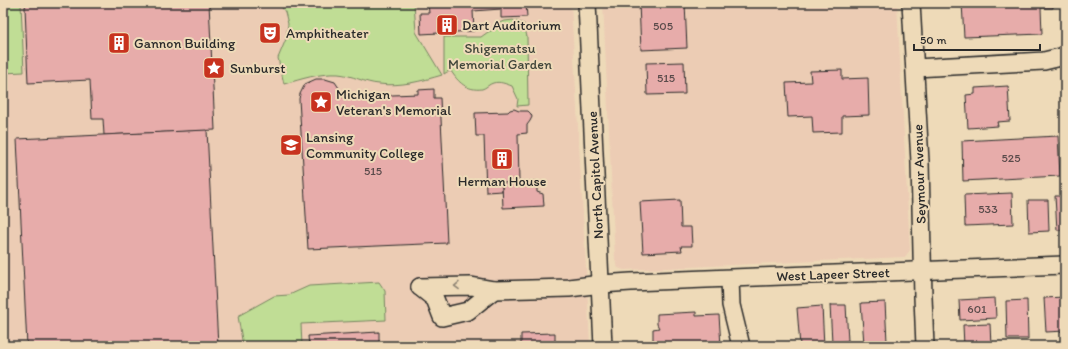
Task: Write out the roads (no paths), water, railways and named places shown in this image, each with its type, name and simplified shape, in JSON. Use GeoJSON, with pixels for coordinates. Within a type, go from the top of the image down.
{"type":"FeatureCollection","features":[{"type":"Feature","properties":{"kind":"street","name":"North Capitol Avenue"},"geometry":{"type":"LineString","coordinates":[[587,3],[603,346]]}},
{"type":"Feature","properties":{"kind":"street","name":"Seymour Avenue"},"geometry":{"type":"LineString","coordinates":[[911,3],[920,162],[925,346]]}},
{"type":"Feature","properties":{"kind":"street"},"geometry":{"type":"LineString","coordinates":[[915,68],[1044,61],[1065,56]]}},
{"type":"Feature","properties":{"kind":"street","name":"West Lapeer Street"},"geometry":{"type":"LineString","coordinates":[[494,290],[468,311],[442,316],[435,299],[420,287],[471,286],[494,290],[569,288],[601,284],[1065,265]]}},
{"type":"Feature","properties":{"kind":"street"},"geometry":{"type":"LineString","coordinates":[[730,279],[731,305],[741,346]]}},
{"type":"Feature","properties":{"kind":"place","name":"Dart Auditorium"},"geometry":{"type":"Point","coordinates":[447,25]}},
{"type":"Feature","properties":{"kind":"place","name":"Amphitheater"},"geometry":{"type":"Point","coordinates":[270,33]}},
{"type":"Feature","properties":{"kind":"place","name":"Gannon Building"},"geometry":{"type":"Point","coordinates":[119,43]}},
{"type":"Feature","properties":{"kind":"place","name":"Sunburst"},"geometry":{"type":"Point","coordinates":[214,68]}},
{"type":"Feature","properties":{"kind":"place","name":"Michigan Veteran's Memorial"},"geometry":{"type":"Point","coordinates":[321,102]}},
{"type":"Feature","properties":{"kind":"place","name":"Lansing Community College"},"geometry":{"type":"Point","coordinates":[291,145]}},
{"type":"Feature","properties":{"kind":"place","name":"Herman House"},"geometry":{"type":"Point","coordinates":[502,159]}},
{"type":"Feature","properties":{"kind":"park label","name":"Shigematsu Memorial Garden"},"geometry":{"type":"Point","coordinates":[500,56]}}]}
